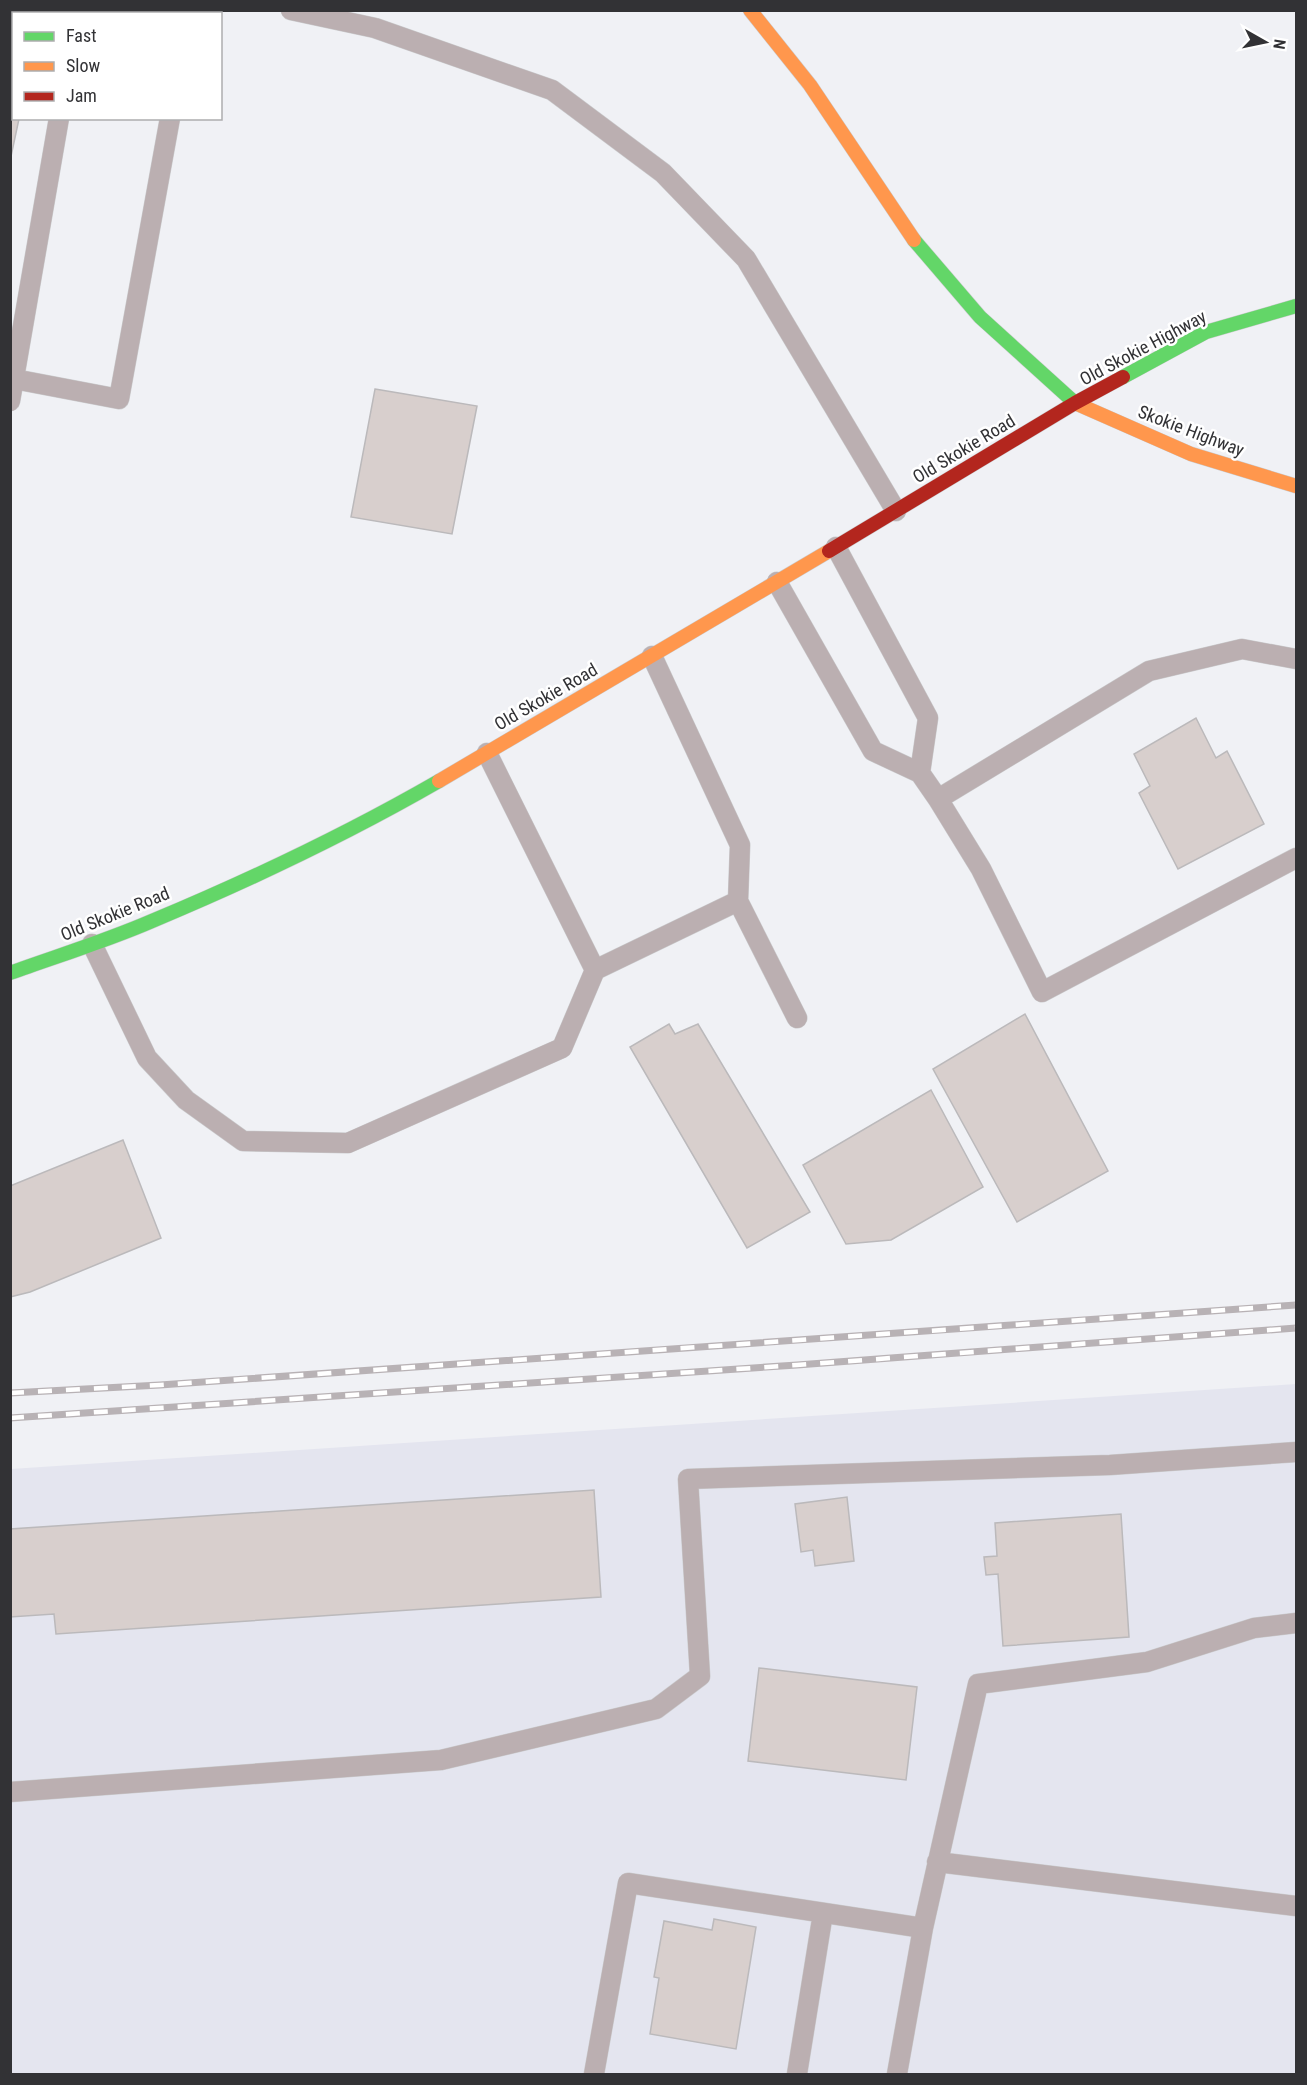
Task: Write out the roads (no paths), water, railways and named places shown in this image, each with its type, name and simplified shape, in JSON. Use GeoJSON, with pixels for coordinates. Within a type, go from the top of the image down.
{"type":"FeatureCollection","features":[{"type":"Feature","properties":{"kind":"main road","name":"Skokie Highway"},"geometry":{"type":"LineString","coordinates":[[750,10],[811,85],[898,220],[941,272],[1012,350],[1075,403],[1191,454],[1296,486]]}},
{"type":"Feature","properties":{"kind":"main road","name":"Old Skokie Highway"},"geometry":{"type":"LineString","coordinates":[[1075,403],[1206,332],[1282,308],[1296,306]]}},
{"type":"Feature","properties":{"kind":"main road","name":"Old Skokie Road"},"geometry":{"type":"LineString","coordinates":[[10,973],[150,922],[275,866],[396,806],[836,547],[1075,403]]}},
{"type":"Feature","properties":{"kind":"lane"},"geometry":{"type":"LineString","coordinates":[[291,10],[375,28],[552,90],[663,172],[746,259],[896,511]]}},
{"type":"Feature","properties":{"kind":"lane"},"geometry":{"type":"LineString","coordinates":[[10,401],[59,120]]}},
{"type":"Feature","properties":{"kind":"lane"},"geometry":{"type":"LineString","coordinates":[[14,379],[119,399],[170,120]]}},
{"type":"Feature","properties":{"kind":"lane"},"geometry":{"type":"LineString","coordinates":[[836,547],[928,718],[920,773]]}},
{"type":"Feature","properties":{"kind":"lane"},"geometry":{"type":"LineString","coordinates":[[777,582],[873,750],[920,773],[938,799],[981,870],[1042,992],[1296,858]]}},
{"type":"Feature","properties":{"kind":"lane"},"geometry":{"type":"LineString","coordinates":[[938,799],[1149,671],[1242,649],[1296,659]]}},
{"type":"Feature","properties":{"kind":"lane"},"geometry":{"type":"LineString","coordinates":[[652,656],[740,845],[738,901],[797,1018]]}},
{"type":"Feature","properties":{"kind":"lane"},"geometry":{"type":"LineString","coordinates":[[487,753],[595,970]]}},
{"type":"Feature","properties":{"kind":"lane"},"geometry":{"type":"LineString","coordinates":[[92,944],[147,1058],[186,1100],[243,1141],[348,1143],[562,1048],[595,970],[738,901]]}},
{"type":"Feature","properties":{"kind":"lane"},"geometry":{"type":"LineString","coordinates":[[10,1792],[441,1760],[656,1709],[700,1676],[688,1479],[1110,1465],[1296,1452]]}},
{"type":"Feature","properties":{"kind":"lane"},"geometry":{"type":"LineString","coordinates":[[897,2074],[922,1928],[978,1684],[1147,1662],[1254,1628],[1296,1623]]}},
{"type":"Feature","properties":{"kind":"lane"},"geometry":{"type":"LineString","coordinates":[[937,1862],[1296,1906]]}},
{"type":"Feature","properties":{"kind":"lane"},"geometry":{"type":"LineString","coordinates":[[594,2074],[628,1883],[922,1928]]}},
{"type":"Feature","properties":{"kind":"lane"},"geometry":{"type":"LineString","coordinates":[[797,2074],[823,1913]]}},
{"type":"Feature","properties":{"kind":"railway"},"geometry":{"type":"LineString","coordinates":[[10,1393],[160,1385],[1296,1305]]}},
{"type":"Feature","properties":{"kind":"railway"},"geometry":{"type":"LineString","coordinates":[[10,1418],[797,1365],[1296,1328]]}}]}
